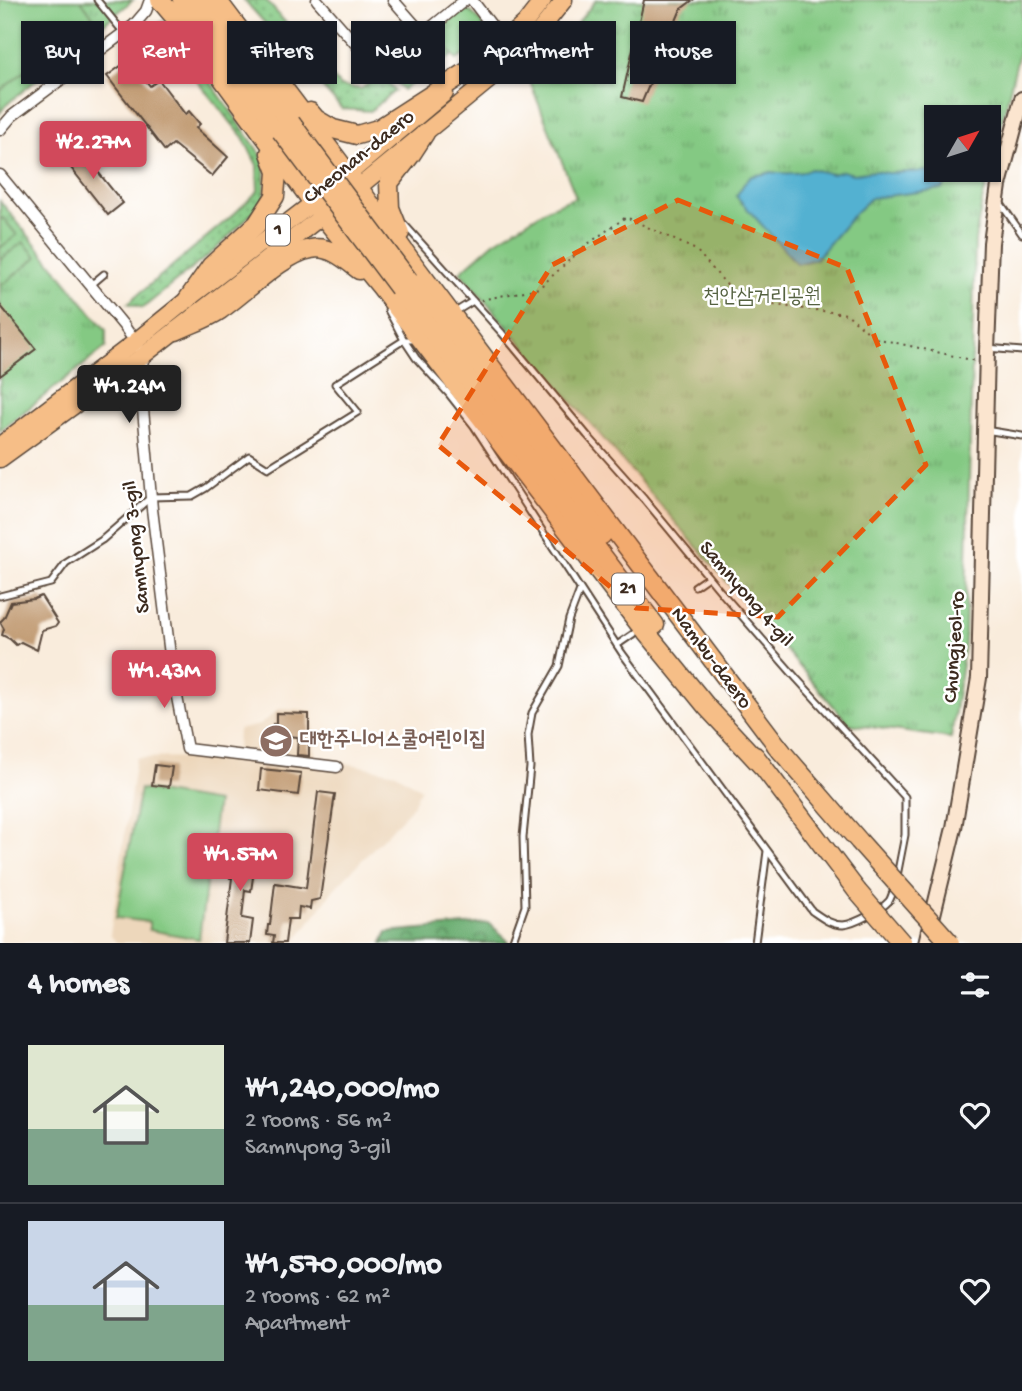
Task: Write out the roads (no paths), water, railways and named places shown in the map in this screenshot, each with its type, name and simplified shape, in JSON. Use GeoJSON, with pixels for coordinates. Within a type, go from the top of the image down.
{"type":"FeatureCollection","features":[{"type":"Feature","properties":{"kind":"highway"},"geometry":{"type":"LineString","coordinates":[[160,0],[241,101],[270,151],[277,172],[275,196],[257,224],[211,266],[188,299]]}},
{"type":"Feature","properties":{"kind":"highway","name":"21"},"geometry":{"type":"LineString","coordinates":[[182,0],[287,129]]}},
{"type":"Feature","properties":{"kind":"highway","name":"21"},"geometry":{"type":"LineString","coordinates":[[198,0],[396,285]]}},
{"type":"Feature","properties":{"kind":"highway"},"geometry":{"type":"LineString","coordinates":[[217,0],[233,21]]}},
{"type":"Feature","properties":{"kind":"highway"},"geometry":{"type":"LineString","coordinates":[[285,84],[316,119],[333,130],[357,135],[378,129],[459,77]]}},
{"type":"Feature","properties":{"kind":"highway"},"geometry":{"type":"LineString","coordinates":[[269,84],[318,209],[396,285]]}},
{"type":"Feature","properties":{"kind":"highway"},"geometry":{"type":"LineString","coordinates":[[241,101],[287,129],[354,181],[412,262],[782,752]]}},
{"type":"Feature","properties":{"kind":"highway"},"geometry":{"type":"LineString","coordinates":[[412,262],[390,208],[389,183],[425,133]]}},
{"type":"Feature","properties":{"kind":"highway"},"geometry":{"type":"LineString","coordinates":[[176,331],[218,312],[286,260],[310,249],[326,248],[396,285]]}},
{"type":"Feature","properties":{"kind":"highway","name":"Nambu-daero"},"geometry":{"type":"LineString","coordinates":[[396,285],[727,693],[950,943]]}},
{"type":"Feature","properties":{"kind":"highway","name":"Nambu-daero"},"geometry":{"type":"LineString","coordinates":[[396,285],[857,891],[902,943]]}},
{"type":"Feature","properties":{"kind":"main road","name":"Cheonan-daero"},"geometry":{"type":"LineString","coordinates":[[527,21],[543,0]]}},
{"type":"Feature","properties":{"kind":"main road","name":"Cheonan-daero"},"geometry":{"type":"LineString","coordinates":[[0,445],[140,349],[176,331],[318,209],[425,133],[522,52],[564,0]]}},
{"type":"Feature","properties":{"kind":"main road","name":"Cheonan-daero"},"geometry":{"type":"LineString","coordinates":[[354,181],[459,84]]}},
{"type":"Feature","properties":{"kind":"main road","name":"Cheonan-daero"},"geometry":{"type":"LineString","coordinates":[[0,459],[140,349],[188,299],[318,209]]}},
{"type":"Feature","properties":{"kind":"street"},"geometry":{"type":"LineString","coordinates":[[137,21],[146,11],[150,0]]}},
{"type":"Feature","properties":{"kind":"street"},"geometry":{"type":"LineString","coordinates":[[317,0],[351,39]]}},
{"type":"Feature","properties":{"kind":"street"},"geometry":{"type":"LineString","coordinates":[[393,0],[412,21]]}},
{"type":"Feature","properties":{"kind":"street"},"geometry":{"type":"LineString","coordinates":[[439,21],[465,0]]}},
{"type":"Feature","properties":{"kind":"street"},"geometry":{"type":"LineString","coordinates":[[472,0],[488,21]]}},
{"type":"Feature","properties":{"kind":"street"},"geometry":{"type":"LineString","coordinates":[[0,130],[12,116],[118,37]]}},
{"type":"Feature","properties":{"kind":"street","name":"Chungjeol-ro"},"geometry":{"type":"LineString","coordinates":[[926,943],[954,828],[979,678],[992,243],[999,186],[1019,122],[1022,99]]}},
{"type":"Feature","properties":{"kind":"street"},"geometry":{"type":"LineString","coordinates":[[0,175],[140,349]]}},
{"type":"Feature","properties":{"kind":"street","name":"Samnyong 3-gil"},"geometry":{"type":"LineString","coordinates":[[140,349],[151,497],[172,671],[187,749],[337,767]]}},
{"type":"Feature","properties":{"kind":"lane"},"geometry":{"type":"LineString","coordinates":[[97,0],[118,27]]}},
{"type":"Feature","properties":{"kind":"lane"},"geometry":{"type":"LineString","coordinates":[[997,198],[1022,234]]}},
{"type":"Feature","properties":{"kind":"lane","name":"Samnyong 4-gil"},"geometry":{"type":"LineString","coordinates":[[390,208],[502,333],[797,679],[905,797],[905,835],[890,900],[859,920],[843,925],[826,921],[812,911],[617,645],[474,426],[416,358],[386,306],[396,285]]}},
{"type":"Feature","properties":{"kind":"lane"},"geometry":{"type":"LineString","coordinates":[[90,285],[104,274]]}},
{"type":"Feature","properties":{"kind":"lane"},"geometry":{"type":"LineString","coordinates":[[460,309],[473,301]]}},
{"type":"Feature","properties":{"kind":"lane"},"geometry":{"type":"LineString","coordinates":[[0,596],[51,583],[66,563],[102,540],[151,497],[192,496],[249,456],[268,468],[358,412],[335,384],[407,340]]}},
{"type":"Feature","properties":{"kind":"lane"},"geometry":{"type":"LineString","coordinates":[[987,348],[1022,351]]}},
{"type":"Feature","properties":{"kind":"lane"},"geometry":{"type":"LineString","coordinates":[[985,430],[1022,436]]}},
{"type":"Feature","properties":{"kind":"lane"},"geometry":{"type":"LineString","coordinates":[[695,586],[708,577]]}},
{"type":"Feature","properties":{"kind":"lane"},"geometry":{"type":"LineString","coordinates":[[512,943],[525,906],[523,836],[530,768],[528,735],[532,713],[559,666],[569,619],[580,590]]}},
{"type":"Feature","properties":{"kind":"lane"},"geometry":{"type":"LineString","coordinates":[[617,645],[633,634]]}},
{"type":"Feature","properties":{"kind":"lane"},"geometry":{"type":"LineString","coordinates":[[755,943],[767,851]]}},
{"type":"Feature","properties":{"kind":"water"},"geometry":{"type":"Polygon","coordinates":[[[811,169],[832,174],[843,171],[853,174],[875,171],[924,171],[924,182],[947,182],[942,189],[871,198],[816,259],[797,264],[736,196],[752,176],[771,172],[811,169]]]}},
{"type":"Feature","properties":{"kind":"place","name":"대한주니어스쿨어린이집"},"geometry":{"type":"Point","coordinates":[276,741]}},
{"type":"Feature","properties":{"kind":"park label","name":"천안삼거리공원"},"geometry":{"type":"Point","coordinates":[762,298]}}]}
